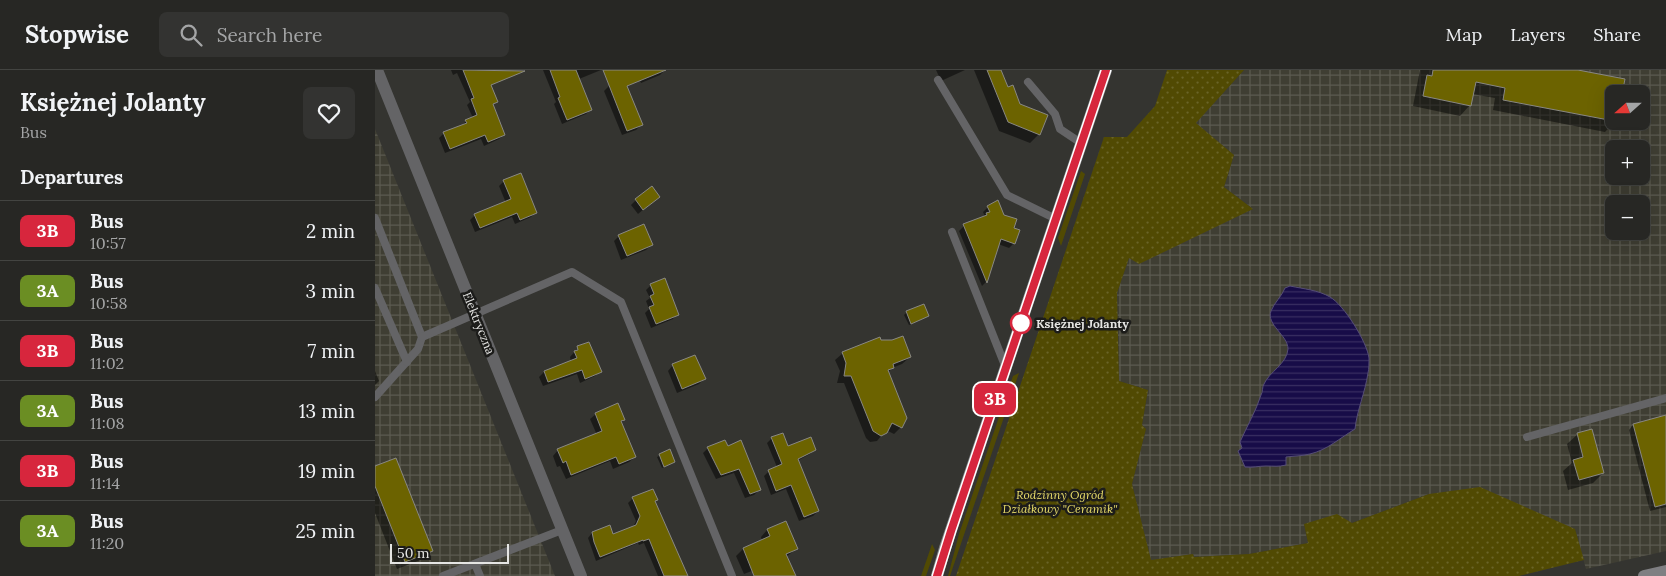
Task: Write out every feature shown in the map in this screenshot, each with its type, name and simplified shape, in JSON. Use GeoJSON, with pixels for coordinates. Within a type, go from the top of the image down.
{"type":"FeatureCollection","features":[{"type":"Feature","properties":{"kind":"street","name":"Elektryczna"},"geometry":{"type":"LineString","coordinates":[[377,70],[379,85],[476,314],[581,576]]}},
{"type":"Feature","properties":{"kind":"street"},"geometry":{"type":"LineString","coordinates":[[937,576],[1106,70]]}},
{"type":"Feature","properties":{"kind":"street"},"geometry":{"type":"LineString","coordinates":[[1644,576],[1666,571]]}},
{"type":"Feature","properties":{"kind":"lane"},"geometry":{"type":"LineString","coordinates":[[938,80],[1007,195],[1056,219]]}},
{"type":"Feature","properties":{"kind":"lane"},"geometry":{"type":"LineString","coordinates":[[1027,82],[1055,114],[1060,129],[1081,143]]}},
{"type":"Feature","properties":{"kind":"lane"},"geometry":{"type":"LineString","coordinates":[[375,218],[422,337],[418,350],[375,397]]}},
{"type":"Feature","properties":{"kind":"lane"},"geometry":{"type":"LineString","coordinates":[[952,232],[1006,368]]}},
{"type":"Feature","properties":{"kind":"lane"},"geometry":{"type":"LineString","coordinates":[[422,337],[572,272],[621,302],[732,576]]}},
{"type":"Feature","properties":{"kind":"lane"},"geometry":{"type":"LineString","coordinates":[[375,288],[407,362]]}},
{"type":"Feature","properties":{"kind":"lane"},"geometry":{"type":"LineString","coordinates":[[1527,437],[1666,398]]}},
{"type":"Feature","properties":{"kind":"lane"},"geometry":{"type":"LineString","coordinates":[[443,576],[563,530]]}},
{"type":"Feature","properties":{"kind":"lane"},"geometry":{"type":"LineString","coordinates":[[475,564],[480,576]]}},
{"type":"Feature","properties":{"kind":"shaded area"},"geometry":{"type":"Polygon","coordinates":[[[1244,70],[1666,70],[1666,551],[1586,569],[1575,529],[1429,494],[1352,523],[1304,524],[1308,543],[1249,554],[1194,557],[1193,554],[1151,561],[1132,484],[1146,429],[1142,425],[1148,390],[1119,381],[1117,293],[1129,258],[1214,227],[1253,209],[1224,187],[1234,155],[1195,123],[1244,70]]]}},
{"type":"Feature","properties":{"kind":"shaded area"},"geometry":{"type":"Polygon","coordinates":[[[375,129],[555,576],[375,576],[375,129]]]}},
{"type":"Feature","properties":{"kind":"shaded area"},"geometry":{"type":"Polygon","coordinates":[[[1290,286],[1321,293],[1336,301],[1348,316],[1364,343],[1369,358],[1369,370],[1355,429],[1328,447],[1316,452],[1286,457],[1286,465],[1245,467],[1238,451],[1242,448],[1240,442],[1257,407],[1266,380],[1281,364],[1287,354],[1288,349],[1285,339],[1274,325],[1270,316],[1272,308],[1285,288],[1290,286]]]}},
{"type":"Feature","properties":{"kind":"green space","name":"Rodzinny Ogród Działkowy \"Ceramik\""},"geometry":{"type":"Polygon","coordinates":[[[1167,70],[1244,70],[1196,123],[1234,155],[1224,187],[1253,209],[1139,264],[1129,258],[1117,293],[1119,381],[1148,390],[1142,425],[1146,429],[1132,484],[1151,560],[1193,554],[1194,557],[1249,554],[1308,543],[1304,524],[1337,514],[1352,523],[1429,494],[1480,487],[1575,529],[1584,560],[1519,576],[956,576],[1104,137],[1127,137],[1155,106],[1167,70]]]}},
{"type":"Feature","properties":{"kind":"green space"},"geometry":{"type":"Polygon","coordinates":[[[1081,171],[1085,174],[1061,246],[1058,238],[1081,171]]]}},
{"type":"Feature","properties":{"kind":"green space"},"geometry":{"type":"Polygon","coordinates":[[[1019,373],[950,576],[948,576],[959,534],[1013,376],[1019,373]]]}},
{"type":"Feature","properties":{"kind":"green space"},"geometry":{"type":"Polygon","coordinates":[[[932,544],[935,550],[926,576],[921,576],[932,544]]]}},
{"type":"Feature","properties":{"kind":"building"},"geometry":{"type":"Polygon","coordinates":[[[463,70],[525,71],[491,85],[498,102],[493,104],[505,135],[488,142],[485,135],[450,149],[443,132],[467,123],[465,120],[477,115],[471,99],[474,98],[463,70]]]}},
{"type":"Feature","properties":{"kind":"building"},"geometry":{"type":"Polygon","coordinates":[[[550,70],[576,70],[592,110],[567,120],[550,70]]]}},
{"type":"Feature","properties":{"kind":"building"},"geometry":{"type":"Polygon","coordinates":[[[603,70],[666,70],[627,86],[643,125],[627,131],[603,70]]]}},
{"type":"Feature","properties":{"kind":"building"},"geometry":{"type":"Polygon","coordinates":[[[987,70],[1001,70],[1008,87],[1013,85],[1020,104],[1048,115],[1040,135],[1008,122],[987,70]]]}},
{"type":"Feature","properties":{"kind":"building"},"geometry":{"type":"Polygon","coordinates":[[[1433,70],[1578,70],[1625,79],[1624,85],[1605,85],[1605,119],[1503,100],[1505,88],[1476,82],[1471,106],[1423,96],[1427,75],[1432,76],[1433,70]]]}},
{"type":"Feature","properties":{"kind":"building"},"geometry":{"type":"Polygon","coordinates":[[[521,173],[537,213],[520,220],[517,213],[480,228],[474,214],[511,199],[503,180],[521,173]]]}},
{"type":"Feature","properties":{"kind":"building"},"geometry":{"type":"Polygon","coordinates":[[[652,186],[660,197],[643,210],[635,199],[652,186]]]}},
{"type":"Feature","properties":{"kind":"building"},"geometry":{"type":"Polygon","coordinates":[[[998,200],[1004,215],[1017,219],[1014,228],[1020,230],[1015,244],[1001,239],[987,283],[963,224],[987,215],[986,213],[990,212],[987,206],[998,200]]]}},
{"type":"Feature","properties":{"kind":"building"},"geometry":{"type":"Polygon","coordinates":[[[644,224],[653,245],[627,256],[618,235],[644,224]]]}},
{"type":"Feature","properties":{"kind":"building"},"geometry":{"type":"Polygon","coordinates":[[[665,278],[679,315],[656,324],[649,307],[654,305],[650,296],[654,294],[650,284],[665,278]]]}},
{"type":"Feature","properties":{"kind":"building"},"geometry":{"type":"Polygon","coordinates":[[[924,304],[929,316],[911,324],[906,311],[924,304]]]}},
{"type":"Feature","properties":{"kind":"building"},"geometry":{"type":"Polygon","coordinates":[[[903,336],[911,357],[893,364],[894,368],[888,370],[907,418],[902,428],[892,423],[887,433],[881,436],[873,431],[851,376],[844,376],[846,363],[842,352],[880,337],[881,340],[892,340],[903,336]]]}},
{"type":"Feature","properties":{"kind":"building"},"geometry":{"type":"Polygon","coordinates":[[[589,342],[602,372],[585,379],[582,370],[548,382],[544,371],[577,358],[574,351],[578,350],[577,346],[589,342]]]}},
{"type":"Feature","properties":{"kind":"building"},"geometry":{"type":"Polygon","coordinates":[[[695,355],[706,379],[682,389],[672,364],[695,355]]]}},
{"type":"Feature","properties":{"kind":"building"},"geometry":{"type":"Polygon","coordinates":[[[618,403],[625,420],[621,421],[636,457],[619,464],[616,457],[571,475],[566,461],[563,463],[557,449],[602,431],[595,413],[618,403]]]}},
{"type":"Feature","properties":{"kind":"building"},"geometry":{"type":"Polygon","coordinates":[[[1666,415],[1666,504],[1655,507],[1633,424],[1666,415]]]}},
{"type":"Feature","properties":{"kind":"building"},"geometry":{"type":"Polygon","coordinates":[[[1592,429],[1604,473],[1579,480],[1573,460],[1583,457],[1577,433],[1592,429]]]}},
{"type":"Feature","properties":{"kind":"building"},"geometry":{"type":"Polygon","coordinates":[[[783,433],[788,446],[811,437],[816,450],[798,459],[819,511],[804,517],[791,485],[776,491],[768,470],[782,464],[771,437],[783,433]]]}},
{"type":"Feature","properties":{"kind":"building"},"geometry":{"type":"Polygon","coordinates":[[[725,440],[728,446],[741,440],[761,490],[750,494],[739,469],[721,475],[707,447],[725,440]]]}},
{"type":"Feature","properties":{"kind":"building"},"geometry":{"type":"Polygon","coordinates":[[[670,449],[675,462],[664,467],[659,454],[670,449]]]}},
{"type":"Feature","properties":{"kind":"building"},"geometry":{"type":"Polygon","coordinates":[[[396,458],[433,551],[405,562],[375,486],[375,466],[396,458]]]}},
{"type":"Feature","properties":{"kind":"building"},"geometry":{"type":"Polygon","coordinates":[[[653,489],[658,500],[655,501],[688,576],[664,576],[649,539],[600,557],[592,532],[610,525],[613,534],[636,525],[640,516],[632,497],[653,489]]]}},
{"type":"Feature","properties":{"kind":"building"},"geometry":{"type":"Polygon","coordinates":[[[786,521],[798,549],[786,554],[796,576],[754,576],[743,548],[770,536],[767,529],[786,521]]]}},
{"type":"Feature","properties":{"kind":"bus line","name":"3B"},"geometry":{"type":"LineString","coordinates":[[937,576],[1106,70]]}},
{"type":"Feature","properties":{"kind":"place","name":"Księżnej Jolanty"},"geometry":{"type":"Point","coordinates":[1021,323]}}]}
